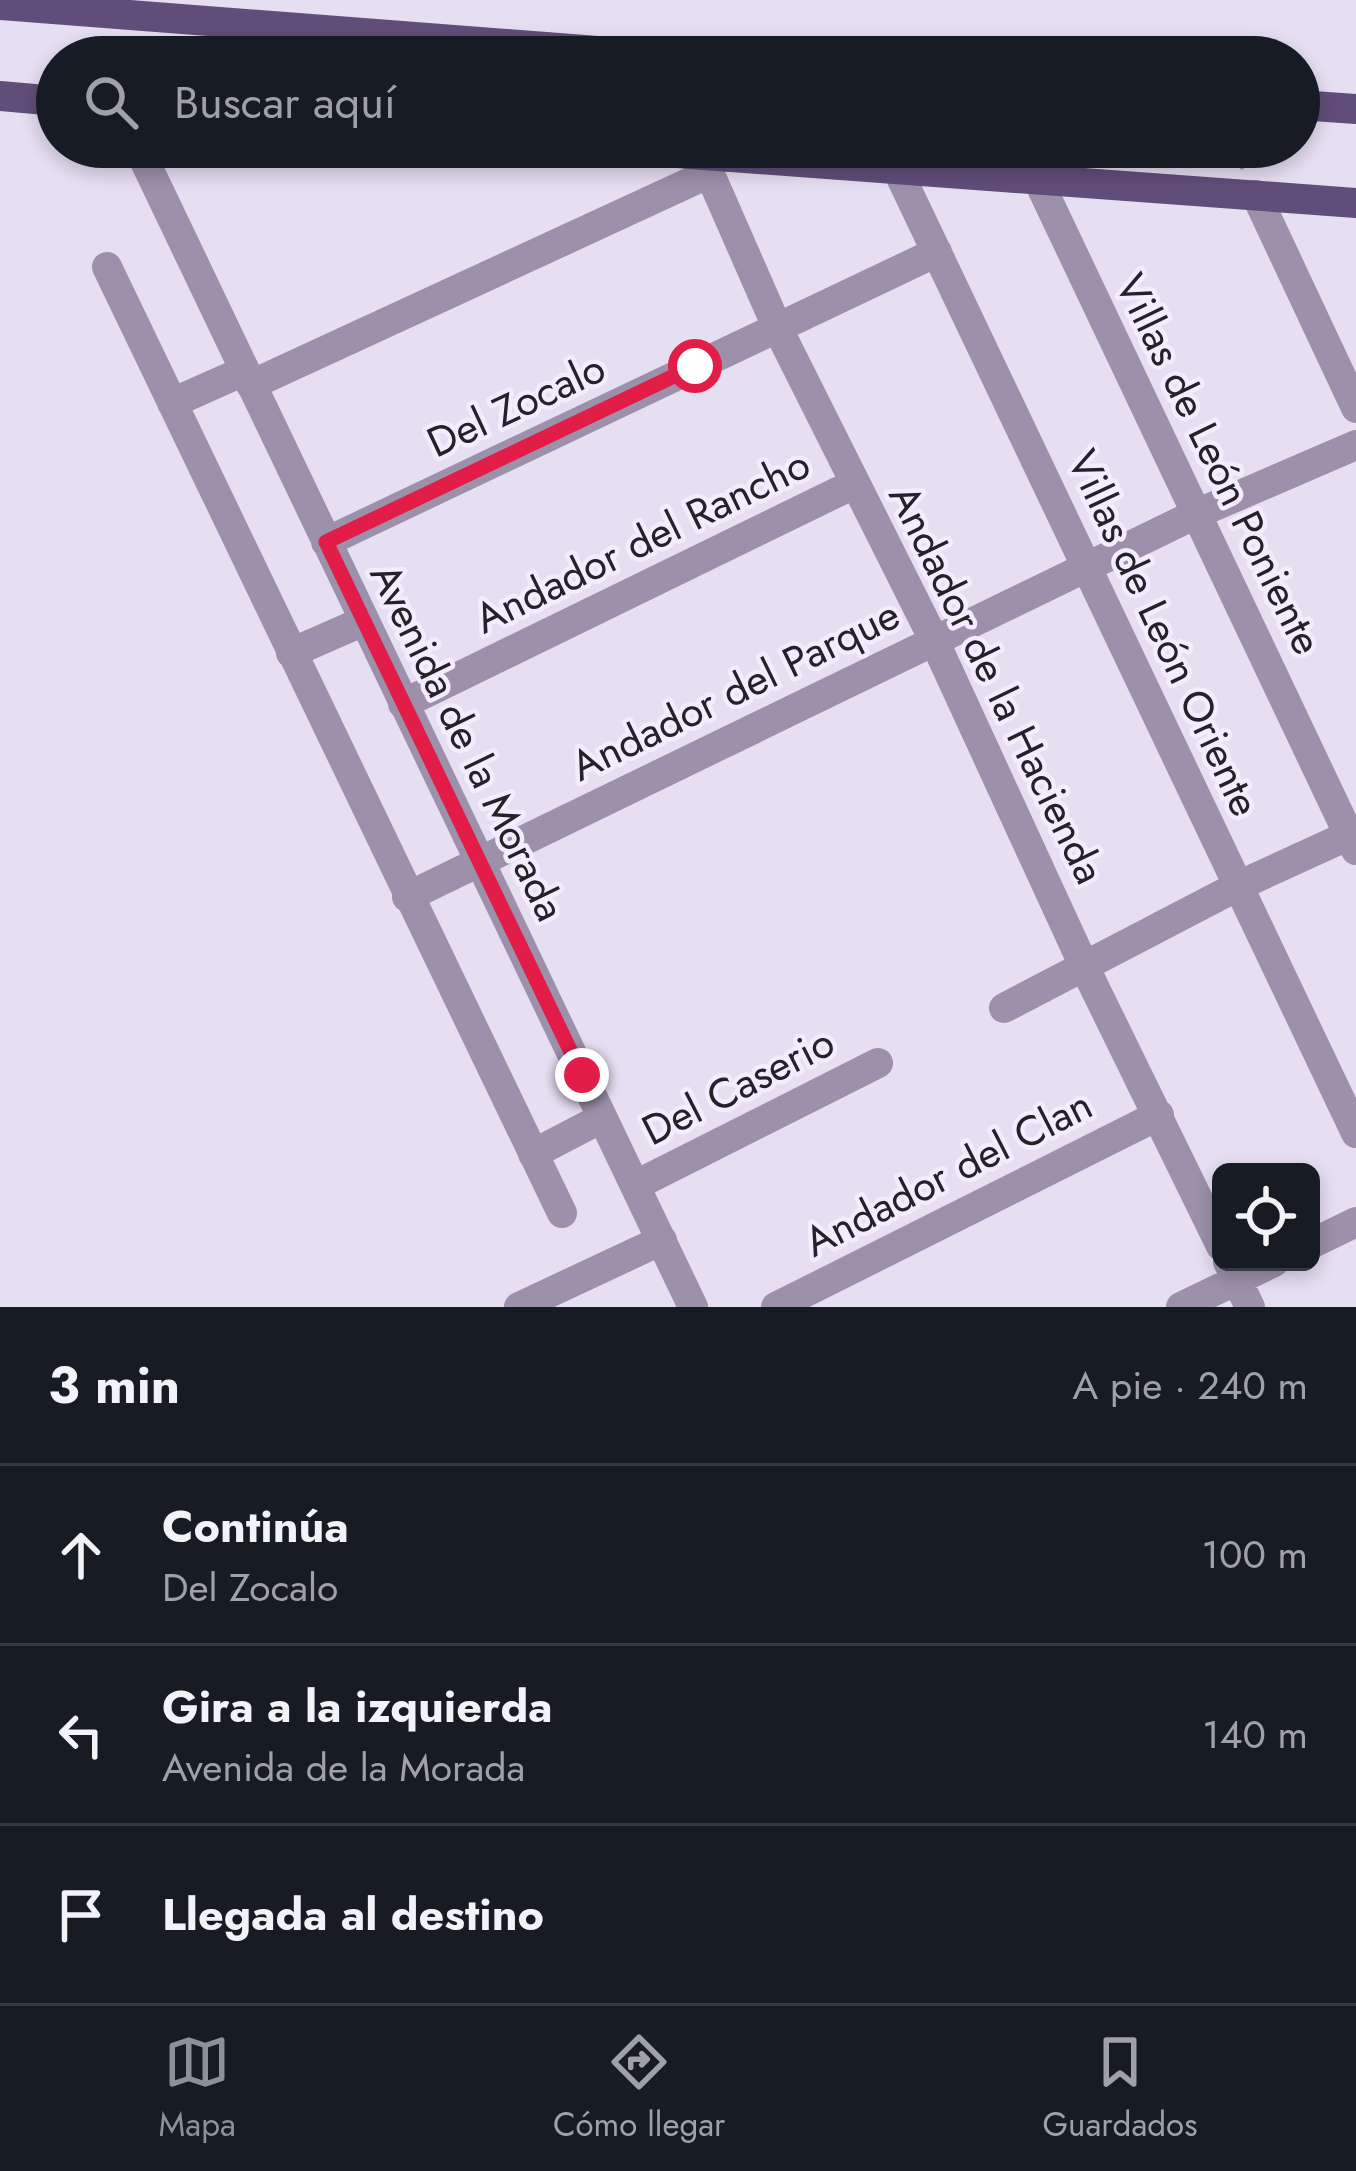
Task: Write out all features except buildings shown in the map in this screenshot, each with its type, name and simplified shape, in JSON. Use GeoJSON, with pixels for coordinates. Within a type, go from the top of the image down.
{"type":"FeatureCollection","features":[{"type":"Feature","properties":{"kind":"main road"},"geometry":{"type":"LineString","coordinates":[[0,5],[402,36]]}},
{"type":"Feature","properties":{"kind":"main road"},"geometry":{"type":"LineString","coordinates":[[0,96],[36,99]]}},
{"type":"Feature","properties":{"kind":"main road"},"geometry":{"type":"LineString","coordinates":[[1320,106],[1356,109]]}},
{"type":"Feature","properties":{"kind":"main road"},"geometry":{"type":"LineString","coordinates":[[821,168],[1356,203]]}},
{"type":"Feature","properties":{"kind":"street","name":"Avenida de la Morada"},"geometry":{"type":"LineString","coordinates":[[148,168],[693,1307]]}},
{"type":"Feature","properties":{"kind":"street"},"geometry":{"type":"LineString","coordinates":[[172,404],[248,378],[700,168]]}},
{"type":"Feature","properties":{"kind":"street","name":"Andador de la Hacienda"},"geometry":{"type":"LineString","coordinates":[[707,168],[777,327],[934,640],[1084,966],[1212,1227]]}},
{"type":"Feature","properties":{"kind":"street","name":"Villas de León Oriente"},"geometry":{"type":"LineString","coordinates":[[897,170],[1356,1133]]}},
{"type":"Feature","properties":{"kind":"street","name":"Villas de León Poniente"},"geometry":{"type":"LineString","coordinates":[[1038,180],[1354,839]]}},
{"type":"Feature","properties":{"kind":"street"},"geometry":{"type":"LineString","coordinates":[[1256,195],[1356,408]]}},
{"type":"Feature","properties":{"kind":"street","name":"Del Zocalo"},"geometry":{"type":"LineString","coordinates":[[326,542],[937,252]]}},
{"type":"Feature","properties":{"kind":"street"},"geometry":{"type":"LineString","coordinates":[[107,267],[562,1213]]}},
{"type":"Feature","properties":{"kind":"street","name":"Andador del Parque"},"geometry":{"type":"LineString","coordinates":[[407,897],[1196,514],[1356,445]]}},
{"type":"Feature","properties":{"kind":"street","name":"Andador del Rancho"},"geometry":{"type":"LineString","coordinates":[[403,704],[854,484]]}},
{"type":"Feature","properties":{"kind":"street"},"geometry":{"type":"LineString","coordinates":[[290,653],[364,621]]}},
{"type":"Feature","properties":{"kind":"street"},"geometry":{"type":"LineString","coordinates":[[1004,1008],[1238,886],[1354,839]]}},
{"type":"Feature","properties":{"kind":"street","name":"Del Caserio"},"geometry":{"type":"LineString","coordinates":[[636,1185],[878,1063]]}},
{"type":"Feature","properties":{"kind":"street","name":"Andador del Clan"},"geometry":{"type":"LineString","coordinates":[[776,1307],[1159,1115]]}},
{"type":"Feature","properties":{"kind":"street"},"geometry":{"type":"LineString","coordinates":[[533,1154],[602,1118]]}},
{"type":"Feature","properties":{"kind":"street"},"geometry":{"type":"LineString","coordinates":[[1320,1240],[1356,1222]]}},
{"type":"Feature","properties":{"kind":"street"},"geometry":{"type":"LineString","coordinates":[[519,1307],[662,1240]]}},
{"type":"Feature","properties":{"kind":"street"},"geometry":{"type":"LineString","coordinates":[[1181,1307],[1239,1283]]}},
{"type":"Feature","properties":{"kind":"route"},"geometry":{"type":"LineString","coordinates":[[582,1075],[326,542],[695,366]]}}]}
